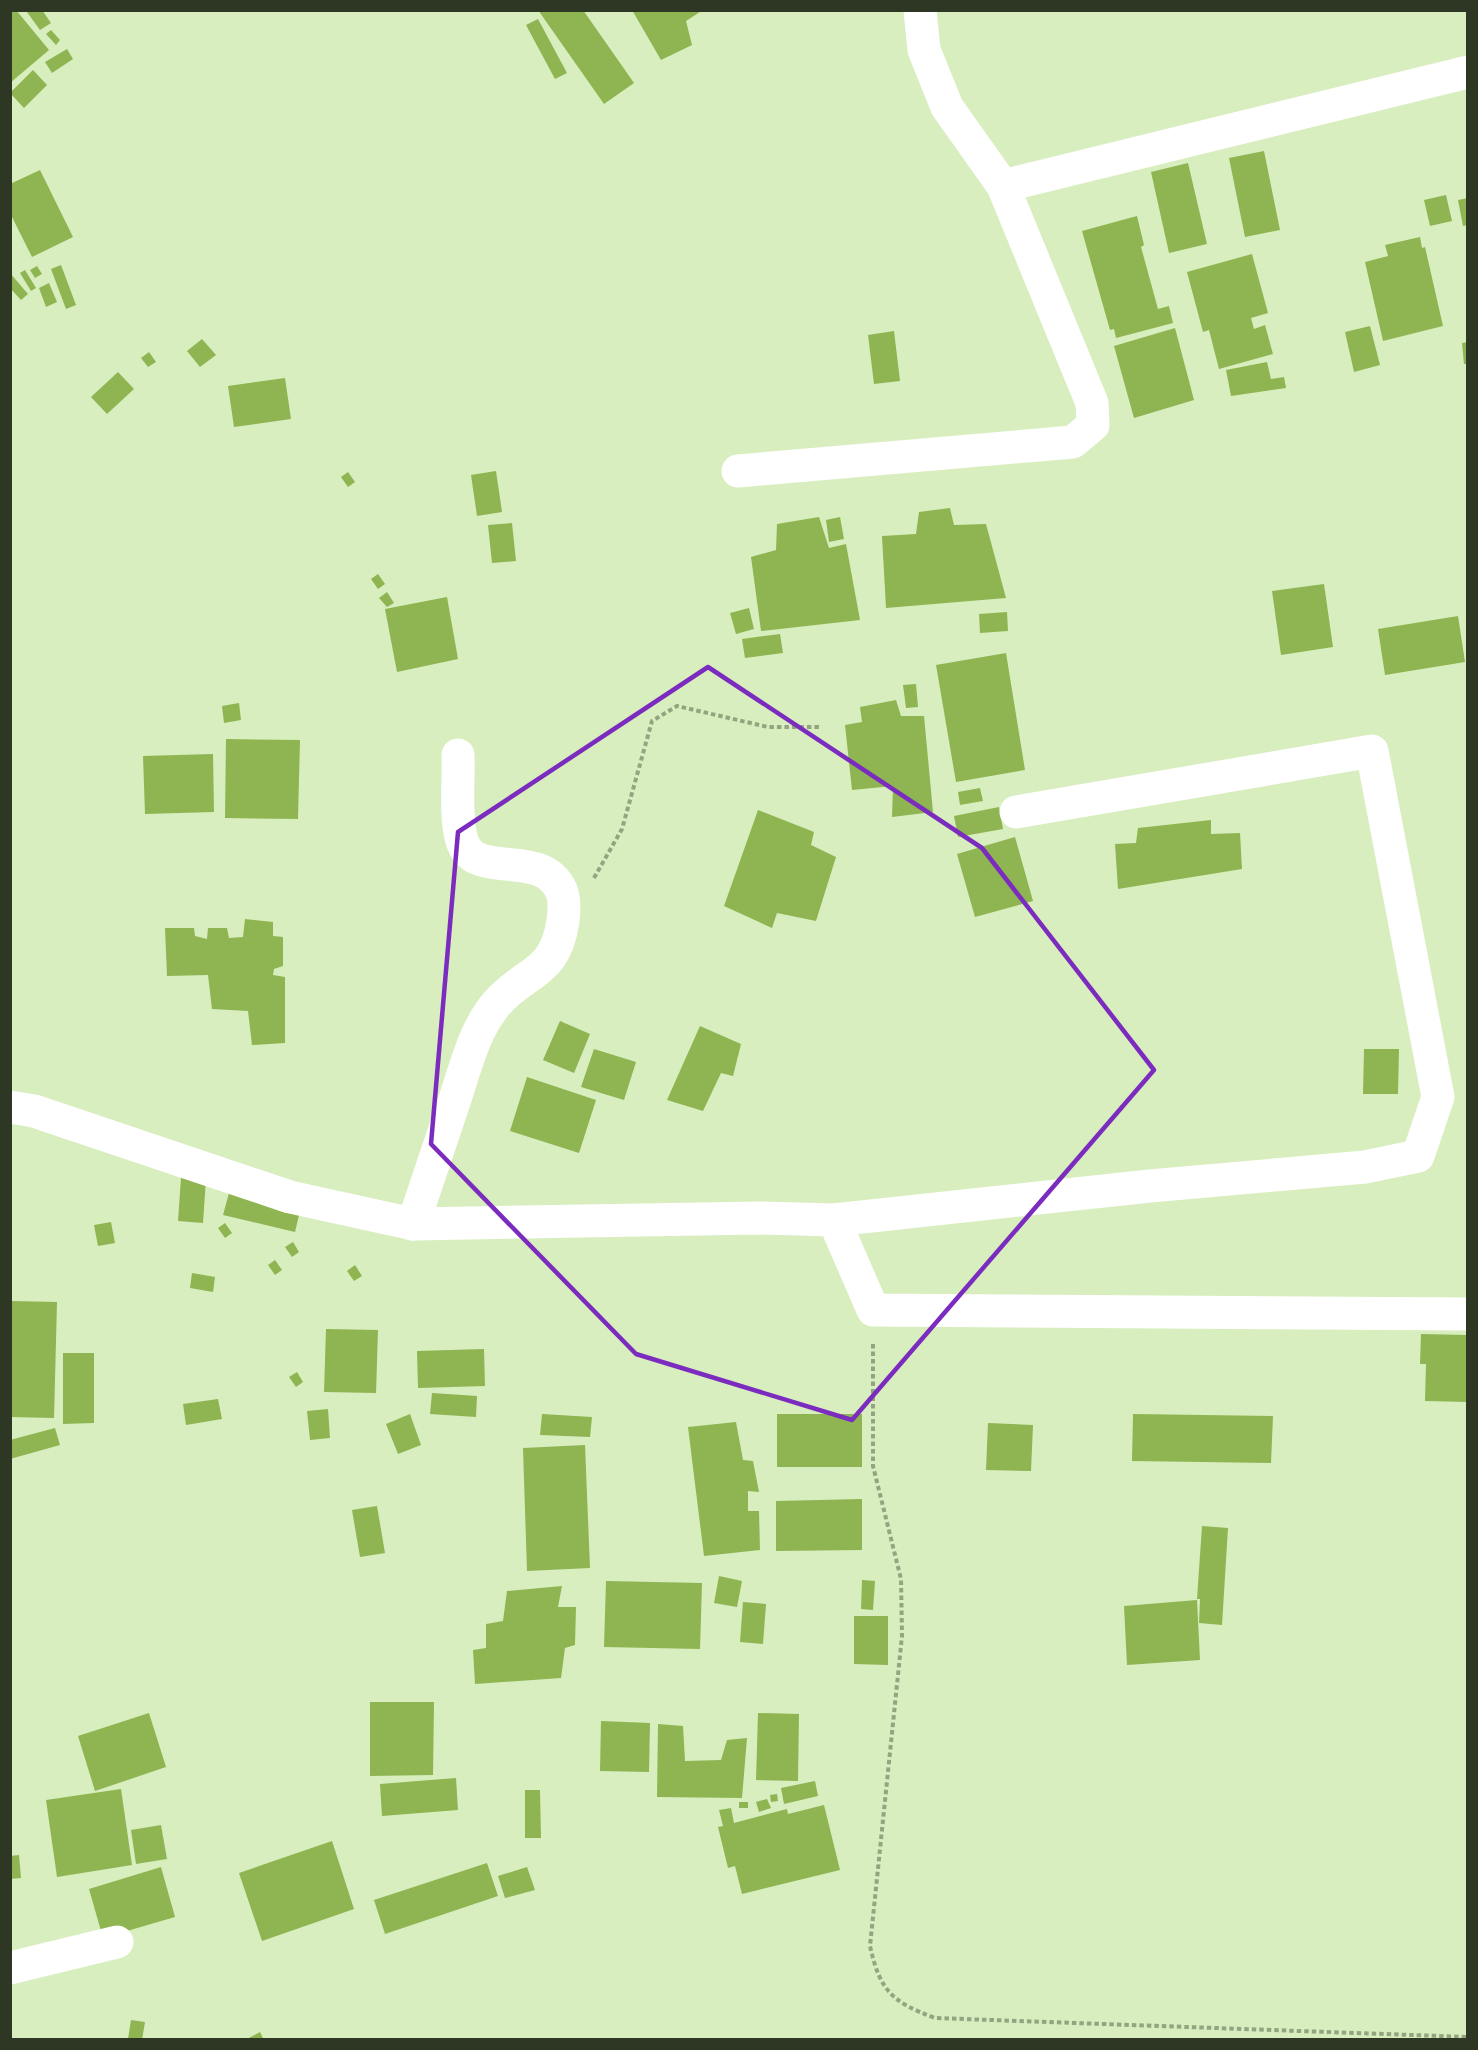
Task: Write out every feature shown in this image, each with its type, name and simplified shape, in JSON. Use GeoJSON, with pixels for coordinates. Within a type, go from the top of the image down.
{"type":"FeatureCollection","features":[{"type":"Feature","properties":{"kind":"street"},"geometry":{"type":"LineString","coordinates":[[738,471],[1073,442],[1085,435],[1093,425],[1092,403],[1003,186],[947,107],[924,50],[920,10]]}},
{"type":"Feature","properties":{"kind":"street"},"geometry":{"type":"LineString","coordinates":[[1003,186],[1467,72]]}},
{"type":"Feature","properties":{"kind":"street"},"geometry":{"type":"LineString","coordinates":[[10,1107],[45,1114],[290,1197],[413,1224],[759,1218],[834,1220],[1150,1186],[1365,1167],[1418,1156],[1438,1097],[1372,751],[1016,812]]}},
{"type":"Feature","properties":{"kind":"street"},"geometry":{"type":"LineString","coordinates":[[413,1224],[477,1033],[498,1002],[547,964],[561,936],[564,912],[562,890],[546,872],[525,865],[477,861],[469,854],[460,836],[458,755]]}},
{"type":"Feature","properties":{"kind":"street"},"geometry":{"type":"LineString","coordinates":[[834,1220],[873,1310],[1467,1314]]}},
{"type":"Feature","properties":{"kind":"street"},"geometry":{"type":"LineString","coordinates":[[10,1968],[117,1942]]}},
{"type":"Feature","properties":{"kind":"path"},"geometry":{"type":"LineString","coordinates":[[589,887],[622,829],[652,721],[677,706],[768,727],[821,727]]}},
{"type":"Feature","properties":{"kind":"path"},"geometry":{"type":"LineString","coordinates":[[873,1310],[873,1466],[901,1579],[902,1636],[870,1946],[877,1975],[894,1997],[911,2009],[934,2018],[1467,2037]]}},
{"type":"Feature","properties":{"kind":"highlighted area"},"geometry":{"type":"Polygon","coordinates":[[[708,667],[982,848],[1154,1070],[852,1420],[636,1354],[431,1144],[458,832],[708,667]]]}},
{"type":"Feature","properties":{"kind":"building"},"geometry":{"type":"Polygon","coordinates":[[[16,10],[49,50],[10,83],[10,11],[16,10]]]}},
{"type":"Feature","properties":{"kind":"building"},"geometry":{"type":"Polygon","coordinates":[[[42,10],[51,23],[40,30],[27,12],[42,10]]]}},
{"type":"Feature","properties":{"kind":"building"},"geometry":{"type":"Polygon","coordinates":[[[538,10],[583,10],[634,83],[604,104],[538,10]]]}},
{"type":"Feature","properties":{"kind":"building"},"geometry":{"type":"Polygon","coordinates":[[[632,10],[703,10],[686,21],[692,45],[661,60],[632,10]]]}},
{"type":"Feature","properties":{"kind":"building"},"geometry":{"type":"Polygon","coordinates":[[[538,19],[567,73],[555,79],[526,25],[538,19]]]}},
{"type":"Feature","properties":{"kind":"building"},"geometry":{"type":"Polygon","coordinates":[[[51,30],[60,40],[56,45],[46,34],[51,30]]]}},
{"type":"Feature","properties":{"kind":"building"},"geometry":{"type":"Polygon","coordinates":[[[67,49],[73,59],[52,73],[45,62],[67,49]]]}},
{"type":"Feature","properties":{"kind":"building"},"geometry":{"type":"Polygon","coordinates":[[[33,70],[47,85],[24,108],[10,93],[33,70]]]}},
{"type":"Feature","properties":{"kind":"building"},"geometry":{"type":"Polygon","coordinates":[[[1264,151],[1280,230],[1245,237],[1229,158],[1264,151]]]}},
{"type":"Feature","properties":{"kind":"building"},"geometry":{"type":"Polygon","coordinates":[[[1188,163],[1207,244],[1169,253],[1151,172],[1188,163]]]}},
{"type":"Feature","properties":{"kind":"building"},"geometry":{"type":"Polygon","coordinates":[[[40,170],[73,237],[32,257],[10,213],[10,184],[40,170]]]}},
{"type":"Feature","properties":{"kind":"building"},"geometry":{"type":"Polygon","coordinates":[[[1446,195],[1452,221],[1430,226],[1424,200],[1446,195]]]}},
{"type":"Feature","properties":{"kind":"building"},"geometry":{"type":"Polygon","coordinates":[[[1468,198],[1468,225],[1463,226],[1458,200],[1468,198]]]}},
{"type":"Feature","properties":{"kind":"building"},"geometry":{"type":"Polygon","coordinates":[[[1137,216],[1144,245],[1141,247],[1158,309],[1169,306],[1173,323],[1116,338],[1114,329],[1110,330],[1082,231],[1137,216]]]}},
{"type":"Feature","properties":{"kind":"building"},"geometry":{"type":"Polygon","coordinates":[[[1420,237],[1422,248],[1425,247],[1443,326],[1383,341],[1365,262],[1388,256],[1385,245],[1420,237]]]}},
{"type":"Feature","properties":{"kind":"building"},"geometry":{"type":"Polygon","coordinates":[[[1252,254],[1268,313],[1251,318],[1254,329],[1265,325],[1273,354],[1219,369],[1209,330],[1203,332],[1187,272],[1252,254]]]}},
{"type":"Feature","properties":{"kind":"building"},"geometry":{"type":"Polygon","coordinates":[[[61,265],[76,305],[66,309],[51,269],[61,265]]]}},
{"type":"Feature","properties":{"kind":"building"},"geometry":{"type":"Polygon","coordinates":[[[37,266],[42,274],[35,278],[30,270],[37,266]]]}},
{"type":"Feature","properties":{"kind":"building"},"geometry":{"type":"Polygon","coordinates":[[[25,270],[36,288],[31,291],[20,273],[25,270]]]}},
{"type":"Feature","properties":{"kind":"building"},"geometry":{"type":"Polygon","coordinates":[[[10,273],[28,294],[21,300],[10,288],[10,273]]]}},
{"type":"Feature","properties":{"kind":"building"},"geometry":{"type":"Polygon","coordinates":[[[49,283],[57,302],[46,307],[39,288],[49,283]]]}},
{"type":"Feature","properties":{"kind":"building"},"geometry":{"type":"Polygon","coordinates":[[[1370,326],[1380,365],[1354,372],[1345,332],[1370,326]]]}},
{"type":"Feature","properties":{"kind":"building"},"geometry":{"type":"Polygon","coordinates":[[[1175,328],[1194,400],[1134,418],[1114,346],[1175,328]]]}},
{"type":"Feature","properties":{"kind":"building"},"geometry":{"type":"Polygon","coordinates":[[[894,331],[900,381],[874,384],[868,335],[894,331]]]}},
{"type":"Feature","properties":{"kind":"building"},"geometry":{"type":"Polygon","coordinates":[[[202,339],[216,355],[200,367],[187,351],[202,339]]]}},
{"type":"Feature","properties":{"kind":"building"},"geometry":{"type":"Polygon","coordinates":[[[1468,342],[1468,364],[1464,364],[1462,343],[1468,342]]]}},
{"type":"Feature","properties":{"kind":"building"},"geometry":{"type":"Polygon","coordinates":[[[149,352],[156,362],[148,367],[141,358],[149,352]]]}},
{"type":"Feature","properties":{"kind":"building"},"geometry":{"type":"Polygon","coordinates":[[[1267,362],[1271,379],[1284,377],[1286,388],[1231,396],[1226,370],[1267,362]]]}},
{"type":"Feature","properties":{"kind":"building"},"geometry":{"type":"Polygon","coordinates":[[[118,372],[134,389],[107,414],[91,397],[118,372]]]}},
{"type":"Feature","properties":{"kind":"building"},"geometry":{"type":"Polygon","coordinates":[[[285,378],[291,419],[234,427],[228,386],[285,378]]]}},
{"type":"Feature","properties":{"kind":"building"},"geometry":{"type":"Polygon","coordinates":[[[496,471],[502,512],[477,516],[471,475],[496,471]]]}},
{"type":"Feature","properties":{"kind":"building"},"geometry":{"type":"Polygon","coordinates":[[[348,472],[355,482],[348,487],[341,477],[348,472]]]}},
{"type":"Feature","properties":{"kind":"building"},"geometry":{"type":"Polygon","coordinates":[[[950,508],[954,525],[986,524],[1006,598],[886,608],[882,536],[916,534],[919,512],[950,508]]]}},
{"type":"Feature","properties":{"kind":"building"},"geometry":{"type":"Polygon","coordinates":[[[819,517],[829,548],[846,544],[860,620],[761,631],[751,557],[776,550],[777,524],[819,517]]]}},
{"type":"Feature","properties":{"kind":"building"},"geometry":{"type":"Polygon","coordinates":[[[840,517],[844,539],[829,542],[826,520],[840,517]]]}},
{"type":"Feature","properties":{"kind":"building"},"geometry":{"type":"Polygon","coordinates":[[[512,523],[516,561],[492,563],[488,525],[512,523]]]}},
{"type":"Feature","properties":{"kind":"building"},"geometry":{"type":"Polygon","coordinates":[[[378,574],[385,584],[378,589],[371,579],[378,574]]]}},
{"type":"Feature","properties":{"kind":"building"},"geometry":{"type":"Polygon","coordinates":[[[1324,584],[1333,647],[1281,655],[1272,591],[1324,584]]]}},
{"type":"Feature","properties":{"kind":"building"},"geometry":{"type":"Polygon","coordinates":[[[387,592],[394,603],[387,607],[379,598],[387,592]]]}},
{"type":"Feature","properties":{"kind":"building"},"geometry":{"type":"Polygon","coordinates":[[[447,597],[458,659],[397,672],[385,609],[447,597]]]}},
{"type":"Feature","properties":{"kind":"building"},"geometry":{"type":"Polygon","coordinates":[[[749,608],[754,629],[736,634],[730,613],[749,608]]]}},
{"type":"Feature","properties":{"kind":"building"},"geometry":{"type":"Polygon","coordinates":[[[1007,612],[1008,631],[980,633],[979,614],[1007,612]]]}},
{"type":"Feature","properties":{"kind":"building"},"geometry":{"type":"Polygon","coordinates":[[[1458,616],[1465,662],[1385,675],[1378,629],[1458,616]]]}},
{"type":"Feature","properties":{"kind":"building"},"geometry":{"type":"Polygon","coordinates":[[[780,634],[783,653],[745,658],[742,639],[780,634]]]}},
{"type":"Feature","properties":{"kind":"building"},"geometry":{"type":"Polygon","coordinates":[[[1006,653],[1025,770],[956,782],[936,665],[1006,653]]]}},
{"type":"Feature","properties":{"kind":"building"},"geometry":{"type":"Polygon","coordinates":[[[916,684],[918,707],[906,708],[903,685],[916,684]]]}},
{"type":"Feature","properties":{"kind":"building"},"geometry":{"type":"Polygon","coordinates":[[[896,700],[901,716],[924,716],[933,812],[892,817],[893,786],[852,790],[845,725],[862,722],[860,707],[896,700]]]}},
{"type":"Feature","properties":{"kind":"building"},"geometry":{"type":"Polygon","coordinates":[[[239,703],[241,720],[224,723],[222,706],[239,703]]]}},
{"type":"Feature","properties":{"kind":"building"},"geometry":{"type":"Polygon","coordinates":[[[226,739],[300,740],[298,819],[225,818],[226,739]]]}},
{"type":"Feature","properties":{"kind":"building"},"geometry":{"type":"Polygon","coordinates":[[[213,754],[214,812],[145,814],[143,756],[213,754]]]}},
{"type":"Feature","properties":{"kind":"building"},"geometry":{"type":"Polygon","coordinates":[[[980,788],[983,801],[960,805],[958,792],[980,788]]]}},
{"type":"Feature","properties":{"kind":"building"},"geometry":{"type":"Polygon","coordinates":[[[999,807],[1003,829],[958,837],[954,816],[999,807]]]}},
{"type":"Feature","properties":{"kind":"building"},"geometry":{"type":"Polygon","coordinates":[[[758,810],[814,832],[811,845],[836,857],[816,921],[777,913],[772,928],[724,906],[758,810]]]}},
{"type":"Feature","properties":{"kind":"building"},"geometry":{"type":"Polygon","coordinates":[[[1211,820],[1211,834],[1240,833],[1242,869],[1118,889],[1115,844],[1136,843],[1138,828],[1211,820]]]}},
{"type":"Feature","properties":{"kind":"building"},"geometry":{"type":"Polygon","coordinates":[[[1015,837],[1033,901],[975,917],[957,854],[1015,837]]]}},
{"type":"Feature","properties":{"kind":"building"},"geometry":{"type":"Polygon","coordinates":[[[245,919],[273,922],[273,936],[283,937],[283,966],[274,969],[273,975],[285,977],[285,1043],[252,1045],[248,1011],[212,1009],[208,975],[167,976],[165,928],[194,928],[195,936],[207,939],[208,928],[227,928],[229,938],[243,937],[245,919]]]}},
{"type":"Feature","properties":{"kind":"building"},"geometry":{"type":"Polygon","coordinates":[[[560,1021],[590,1034],[574,1073],[543,1060],[560,1021]]]}},
{"type":"Feature","properties":{"kind":"building"},"geometry":{"type":"Polygon","coordinates":[[[700,1026],[741,1044],[733,1076],[721,1073],[703,1111],[667,1100],[700,1026]]]}},
{"type":"Feature","properties":{"kind":"building"},"geometry":{"type":"Polygon","coordinates":[[[594,1049],[636,1062],[624,1100],[581,1087],[594,1049]]]}},
{"type":"Feature","properties":{"kind":"building"},"geometry":{"type":"Polygon","coordinates":[[[1364,1049],[1399,1049],[1398,1094],[1363,1094],[1364,1049]]]}},
{"type":"Feature","properties":{"kind":"building"},"geometry":{"type":"Polygon","coordinates":[[[527,1077],[596,1100],[579,1153],[510,1131],[527,1077]]]}},
{"type":"Feature","properties":{"kind":"building"},"geometry":{"type":"Polygon","coordinates":[[[181,1178],[206,1179],[203,1223],[178,1221],[181,1178]]]}},
{"type":"Feature","properties":{"kind":"building"},"geometry":{"type":"Polygon","coordinates":[[[229,1193],[300,1211],[295,1232],[223,1215],[229,1193]]]}},
{"type":"Feature","properties":{"kind":"building"},"geometry":{"type":"Polygon","coordinates":[[[111,1222],[115,1243],[98,1246],[94,1225],[111,1222]]]}},
{"type":"Feature","properties":{"kind":"building"},"geometry":{"type":"Polygon","coordinates":[[[225,1223],[232,1233],[225,1238],[218,1228],[225,1223]]]}},
{"type":"Feature","properties":{"kind":"building"},"geometry":{"type":"Polygon","coordinates":[[[293,1242],[299,1252],[292,1257],[285,1247],[293,1242]]]}},
{"type":"Feature","properties":{"kind":"building"},"geometry":{"type":"Polygon","coordinates":[[[275,1260],[282,1270],[275,1275],[268,1265],[275,1260]]]}},
{"type":"Feature","properties":{"kind":"building"},"geometry":{"type":"Polygon","coordinates":[[[355,1265],[362,1276],[354,1281],[347,1271],[355,1265]]]}},
{"type":"Feature","properties":{"kind":"building"},"geometry":{"type":"Polygon","coordinates":[[[192,1273],[215,1277],[213,1292],[190,1288],[192,1273]]]}},
{"type":"Feature","properties":{"kind":"building"},"geometry":{"type":"Polygon","coordinates":[[[10,1301],[57,1302],[54,1418],[10,1417],[10,1301]]]}},
{"type":"Feature","properties":{"kind":"building"},"geometry":{"type":"Polygon","coordinates":[[[326,1329],[378,1330],[376,1393],[324,1392],[326,1329]]]}},
{"type":"Feature","properties":{"kind":"building"},"geometry":{"type":"Polygon","coordinates":[[[1421,1334],[1468,1335],[1468,1402],[1425,1401],[1426,1364],[1420,1364],[1421,1334]]]}},
{"type":"Feature","properties":{"kind":"building"},"geometry":{"type":"Polygon","coordinates":[[[484,1349],[485,1386],[418,1388],[417,1351],[484,1349]]]}},
{"type":"Feature","properties":{"kind":"building"},"geometry":{"type":"Polygon","coordinates":[[[63,1353],[94,1353],[94,1423],[63,1424],[63,1353]]]}},
{"type":"Feature","properties":{"kind":"building"},"geometry":{"type":"Polygon","coordinates":[[[297,1372],[303,1382],[296,1387],[289,1377],[297,1372]]]}},
{"type":"Feature","properties":{"kind":"building"},"geometry":{"type":"Polygon","coordinates":[[[432,1393],[477,1396],[476,1417],[430,1414],[432,1393]]]}},
{"type":"Feature","properties":{"kind":"building"},"geometry":{"type":"Polygon","coordinates":[[[218,1399],[222,1419],[186,1425],[183,1404],[218,1399]]]}},
{"type":"Feature","properties":{"kind":"building"},"geometry":{"type":"Polygon","coordinates":[[[328,1409],[330,1438],[310,1440],[307,1411],[328,1409]]]}},
{"type":"Feature","properties":{"kind":"building"},"geometry":{"type":"Polygon","coordinates":[[[410,1414],[421,1445],[398,1454],[386,1424],[410,1414]]]}},
{"type":"Feature","properties":{"kind":"building"},"geometry":{"type":"Polygon","coordinates":[[[542,1414],[592,1417],[590,1437],[540,1435],[542,1414]]]}},
{"type":"Feature","properties":{"kind":"building"},"geometry":{"type":"Polygon","coordinates":[[[777,1414],[862,1414],[862,1467],[777,1467],[777,1414]]]}},
{"type":"Feature","properties":{"kind":"building"},"geometry":{"type":"Polygon","coordinates":[[[1133,1414],[1273,1416],[1271,1463],[1132,1461],[1133,1414]]]}},
{"type":"Feature","properties":{"kind":"building"},"geometry":{"type":"Polygon","coordinates":[[[736,1422],[743,1460],[753,1461],[759,1492],[748,1491],[748,1511],[759,1511],[760,1550],[704,1556],[688,1427],[736,1422]]]}},
{"type":"Feature","properties":{"kind":"building"},"geometry":{"type":"Polygon","coordinates":[[[988,1423],[1033,1425],[1031,1471],[986,1470],[988,1423]]]}},
{"type":"Feature","properties":{"kind":"building"},"geometry":{"type":"Polygon","coordinates":[[[55,1428],[60,1445],[10,1459],[10,1440],[55,1428]]]}},
{"type":"Feature","properties":{"kind":"building"},"geometry":{"type":"Polygon","coordinates":[[[585,1445],[590,1568],[527,1571],[523,1448],[585,1445]]]}},
{"type":"Feature","properties":{"kind":"building"},"geometry":{"type":"Polygon","coordinates":[[[862,1499],[862,1550],[776,1551],[776,1501],[862,1499]]]}},
{"type":"Feature","properties":{"kind":"building"},"geometry":{"type":"Polygon","coordinates":[[[377,1506],[385,1553],[360,1557],[352,1510],[377,1506]]]}},
{"type":"Feature","properties":{"kind":"building"},"geometry":{"type":"Polygon","coordinates":[[[1202,1526],[1228,1528],[1222,1625],[1199,1623],[1200,1599],[1197,1599],[1202,1526]]]}},
{"type":"Feature","properties":{"kind":"building"},"geometry":{"type":"Polygon","coordinates":[[[719,1576],[742,1581],[737,1607],[714,1603],[719,1576]]]}},
{"type":"Feature","properties":{"kind":"building"},"geometry":{"type":"Polygon","coordinates":[[[862,1580],[875,1581],[873,1610],[861,1609],[862,1580]]]}},
{"type":"Feature","properties":{"kind":"building"},"geometry":{"type":"Polygon","coordinates":[[[606,1581],[702,1583],[700,1649],[604,1647],[606,1581]]]}},
{"type":"Feature","properties":{"kind":"building"},"geometry":{"type":"Polygon","coordinates":[[[562,1586],[558,1607],[576,1607],[575,1645],[565,1648],[561,1678],[475,1684],[473,1650],[486,1648],[486,1624],[503,1621],[507,1591],[562,1586]]]}},
{"type":"Feature","properties":{"kind":"building"},"geometry":{"type":"Polygon","coordinates":[[[1197,1600],[1200,1660],[1127,1665],[1124,1606],[1197,1600]]]}},
{"type":"Feature","properties":{"kind":"building"},"geometry":{"type":"Polygon","coordinates":[[[743,1602],[766,1604],[763,1644],[740,1642],[743,1602]]]}},
{"type":"Feature","properties":{"kind":"building"},"geometry":{"type":"Polygon","coordinates":[[[854,1616],[888,1616],[888,1665],[854,1664],[854,1616]]]}},
{"type":"Feature","properties":{"kind":"building"},"geometry":{"type":"Polygon","coordinates":[[[370,1702],[434,1702],[433,1775],[370,1776],[370,1702]]]}},
{"type":"Feature","properties":{"kind":"building"},"geometry":{"type":"Polygon","coordinates":[[[149,1713],[166,1767],[95,1791],[78,1736],[149,1713]]]}},
{"type":"Feature","properties":{"kind":"building"},"geometry":{"type":"Polygon","coordinates":[[[758,1713],[799,1714],[798,1781],[756,1780],[758,1713]]]}},
{"type":"Feature","properties":{"kind":"building"},"geometry":{"type":"Polygon","coordinates":[[[601,1721],[650,1723],[649,1772],[600,1771],[601,1721]]]}},
{"type":"Feature","properties":{"kind":"building"},"geometry":{"type":"Polygon","coordinates":[[[658,1724],[683,1726],[685,1761],[721,1760],[727,1740],[747,1738],[742,1798],[657,1797],[658,1724]]]}},
{"type":"Feature","properties":{"kind":"building"},"geometry":{"type":"Polygon","coordinates":[[[456,1778],[458,1810],[382,1816],[380,1784],[456,1778]]]}},
{"type":"Feature","properties":{"kind":"building"},"geometry":{"type":"Polygon","coordinates":[[[815,1781],[818,1796],[784,1804],[781,1788],[815,1781]]]}},
{"type":"Feature","properties":{"kind":"building"},"geometry":{"type":"Polygon","coordinates":[[[121,1789],[132,1865],[57,1877],[46,1800],[121,1789]]]}},
{"type":"Feature","properties":{"kind":"building"},"geometry":{"type":"Polygon","coordinates":[[[525,1790],[540,1790],[541,1838],[525,1838],[525,1790]]]}},
{"type":"Feature","properties":{"kind":"building"},"geometry":{"type":"Polygon","coordinates":[[[777,1794],[778,1801],[771,1802],[770,1795],[777,1794]]]}},
{"type":"Feature","properties":{"kind":"building"},"geometry":{"type":"Polygon","coordinates":[[[767,1799],[771,1808],[759,1812],[756,1802],[767,1799]]]}},
{"type":"Feature","properties":{"kind":"building"},"geometry":{"type":"Polygon","coordinates":[[[739,1802],[748,1802],[748,1808],[739,1808],[739,1802]]]}},
{"type":"Feature","properties":{"kind":"building"},"geometry":{"type":"Polygon","coordinates":[[[824,1805],[840,1870],[742,1894],[735,1866],[728,1868],[718,1827],[723,1826],[719,1810],[731,1808],[734,1823],[787,1809],[788,1814],[824,1805]]]}},
{"type":"Feature","properties":{"kind":"building"},"geometry":{"type":"Polygon","coordinates":[[[161,1825],[167,1859],[136,1864],[131,1830],[161,1825]]]}},
{"type":"Feature","properties":{"kind":"building"},"geometry":{"type":"Polygon","coordinates":[[[332,1841],[354,1909],[262,1941],[239,1873],[332,1841]]]}},
{"type":"Feature","properties":{"kind":"building"},"geometry":{"type":"Polygon","coordinates":[[[19,1855],[21,1878],[10,1879],[10,1856],[19,1855]]]}},
{"type":"Feature","properties":{"kind":"building"},"geometry":{"type":"Polygon","coordinates":[[[487,1863],[498,1896],[385,1934],[374,1900],[487,1863]]]}},
{"type":"Feature","properties":{"kind":"building"},"geometry":{"type":"Polygon","coordinates":[[[161,1867],[175,1917],[103,1938],[89,1889],[161,1867]]]}},
{"type":"Feature","properties":{"kind":"building"},"geometry":{"type":"Polygon","coordinates":[[[527,1867],[535,1890],[505,1898],[498,1876],[527,1867]]]}},
{"type":"Feature","properties":{"kind":"building"},"geometry":{"type":"Polygon","coordinates":[[[131,2020],[145,2022],[142,2040],[128,2039],[131,2020]]]}},
{"type":"Feature","properties":{"kind":"building"},"geometry":{"type":"Polygon","coordinates":[[[260,2032],[264,2040],[245,2040],[260,2032]]]}}]}
